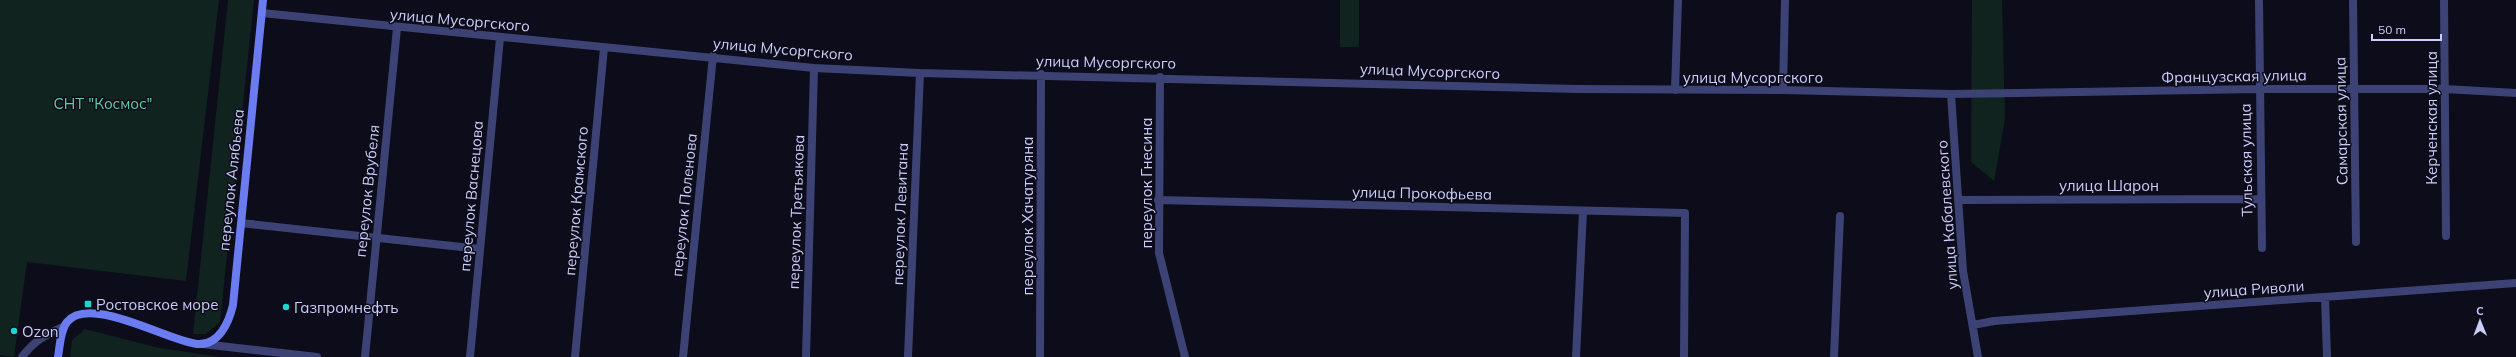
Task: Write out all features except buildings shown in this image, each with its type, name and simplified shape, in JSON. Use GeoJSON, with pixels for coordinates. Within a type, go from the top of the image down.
{"type":"FeatureCollection","features":[{"type":"Feature","properties":{"kind":"main road","name":"переулок Алябьева"},"geometry":{"type":"LineString","coordinates":[[197,344],[215,338],[221,333],[230,317],[241,223],[263,0]]}},
{"type":"Feature","properties":{"kind":"main road"},"geometry":{"type":"LineString","coordinates":[[58,357],[63,328],[73,316],[88,313],[111,317],[197,344]]}},
{"type":"Feature","properties":{"kind":"street"},"geometry":{"type":"LineString","coordinates":[[1675,90],[1678,0]]}},
{"type":"Feature","properties":{"kind":"street"},"geometry":{"type":"LineString","coordinates":[[1783,90],[1785,0]]}},
{"type":"Feature","properties":{"kind":"street","name":"Тульская улица"},"geometry":{"type":"LineString","coordinates":[[2259,0],[2262,248]]}},
{"type":"Feature","properties":{"kind":"street","name":"Самарская улица"},"geometry":{"type":"LineString","coordinates":[[2353,0],[2356,242]]}},
{"type":"Feature","properties":{"kind":"street","name":"Керченская улица"},"geometry":{"type":"LineString","coordinates":[[2444,0],[2446,236]]}},
{"type":"Feature","properties":{"kind":"street","name":"улица Мусоргского"},"geometry":{"type":"LineString","coordinates":[[262,13],[604,48],[713,56],[814,68],[920,73],[1041,74],[1675,90],[1783,90],[1951,94]]}},
{"type":"Feature","properties":{"kind":"street","name":"переулок Врубеля"},"geometry":{"type":"LineString","coordinates":[[365,357],[397,28]]}},
{"type":"Feature","properties":{"kind":"street","name":"переулок Васнецова"},"geometry":{"type":"LineString","coordinates":[[470,357],[500,38]]}},
{"type":"Feature","properties":{"kind":"street","name":"переулок Крамского"},"geometry":{"type":"LineString","coordinates":[[575,357],[604,48]]}},
{"type":"Feature","properties":{"kind":"street","name":"переулок Поленова"},"geometry":{"type":"LineString","coordinates":[[683,357],[713,56]]}},
{"type":"Feature","properties":{"kind":"street","name":"переулок Третьякова"},"geometry":{"type":"LineString","coordinates":[[806,357],[814,68]]}},
{"type":"Feature","properties":{"kind":"street","name":"переулок Левитана"},"geometry":{"type":"LineString","coordinates":[[908,357],[920,73]]}},
{"type":"Feature","properties":{"kind":"street","name":"переулок Хачатуряна"},"geometry":{"type":"LineString","coordinates":[[1040,357],[1041,74]]}},
{"type":"Feature","properties":{"kind":"street","name":"переулок Гнесина"},"geometry":{"type":"LineString","coordinates":[[1160,77],[1158,200],[1159,253],[1185,357]]}},
{"type":"Feature","properties":{"kind":"street","name":"Французская улица"},"geometry":{"type":"LineString","coordinates":[[1951,94],[2260,89],[2445,89],[2516,93]]}},
{"type":"Feature","properties":{"kind":"street","name":"улица Кабалевского"},"geometry":{"type":"LineString","coordinates":[[1951,94],[1963,271],[1978,357]]}},
{"type":"Feature","properties":{"kind":"street","name":"улица Шарон"},"geometry":{"type":"LineString","coordinates":[[1958,200],[2261,199]]}},
{"type":"Feature","properties":{"kind":"street","name":"улица Прокофьева"},"geometry":{"type":"LineString","coordinates":[[1158,200],[1685,213],[1684,357]]}},
{"type":"Feature","properties":{"kind":"street"},"geometry":{"type":"LineString","coordinates":[[1576,357],[1583,211]]}},
{"type":"Feature","properties":{"kind":"street"},"geometry":{"type":"LineString","coordinates":[[1834,357],[1840,216]]}},
{"type":"Feature","properties":{"kind":"street"},"geometry":{"type":"LineString","coordinates":[[241,223],[377,239],[480,248]]}},
{"type":"Feature","properties":{"kind":"street","name":"улица Риволи"},"geometry":{"type":"LineString","coordinates":[[1973,325],[1994,321],[2516,283]]}},
{"type":"Feature","properties":{"kind":"street"},"geometry":{"type":"LineString","coordinates":[[2325,297],[2327,357]]}},
{"type":"Feature","properties":{"kind":"street"},"geometry":{"type":"LineString","coordinates":[[22,357],[31,345],[42,336],[63,328]]}},
{"type":"Feature","properties":{"kind":"street"},"geometry":{"type":"LineString","coordinates":[[197,344],[317,357]]}},
{"type":"Feature","properties":{"kind":"green space","name":"СНТ \"Космос\""},"geometry":{"type":"Polygon","coordinates":[[[0,0],[219,0],[186,281],[27,262],[14,357],[0,355],[0,0]]]}},
{"type":"Feature","properties":{"kind":"green space"},"geometry":{"type":"Polygon","coordinates":[[[228,0],[254,0],[220,322],[206,334],[193,334],[228,0]]]}},
{"type":"Feature","properties":{"kind":"green space"},"geometry":{"type":"Polygon","coordinates":[[[1340,0],[1359,0],[1359,47],[1340,47],[1340,0]]]}},
{"type":"Feature","properties":{"kind":"green space"},"geometry":{"type":"Polygon","coordinates":[[[1972,0],[2002,0],[2005,119],[1994,181],[1971,162],[1972,0]]]}},
{"type":"Feature","properties":{"kind":"green space"},"geometry":{"type":"Polygon","coordinates":[[[85,329],[159,348],[221,357],[70,357],[72,340],[85,329]]]}},
{"type":"Feature","properties":{"kind":"place","name":"Ростовское море"},"geometry":{"type":"Point","coordinates":[88,304]}},
{"type":"Feature","properties":{"kind":"place","name":"Газпромнефть"},"geometry":{"type":"Point","coordinates":[286,307]}},
{"type":"Feature","properties":{"kind":"place","name":"Ozon"},"geometry":{"type":"Point","coordinates":[14,331]}}]}
